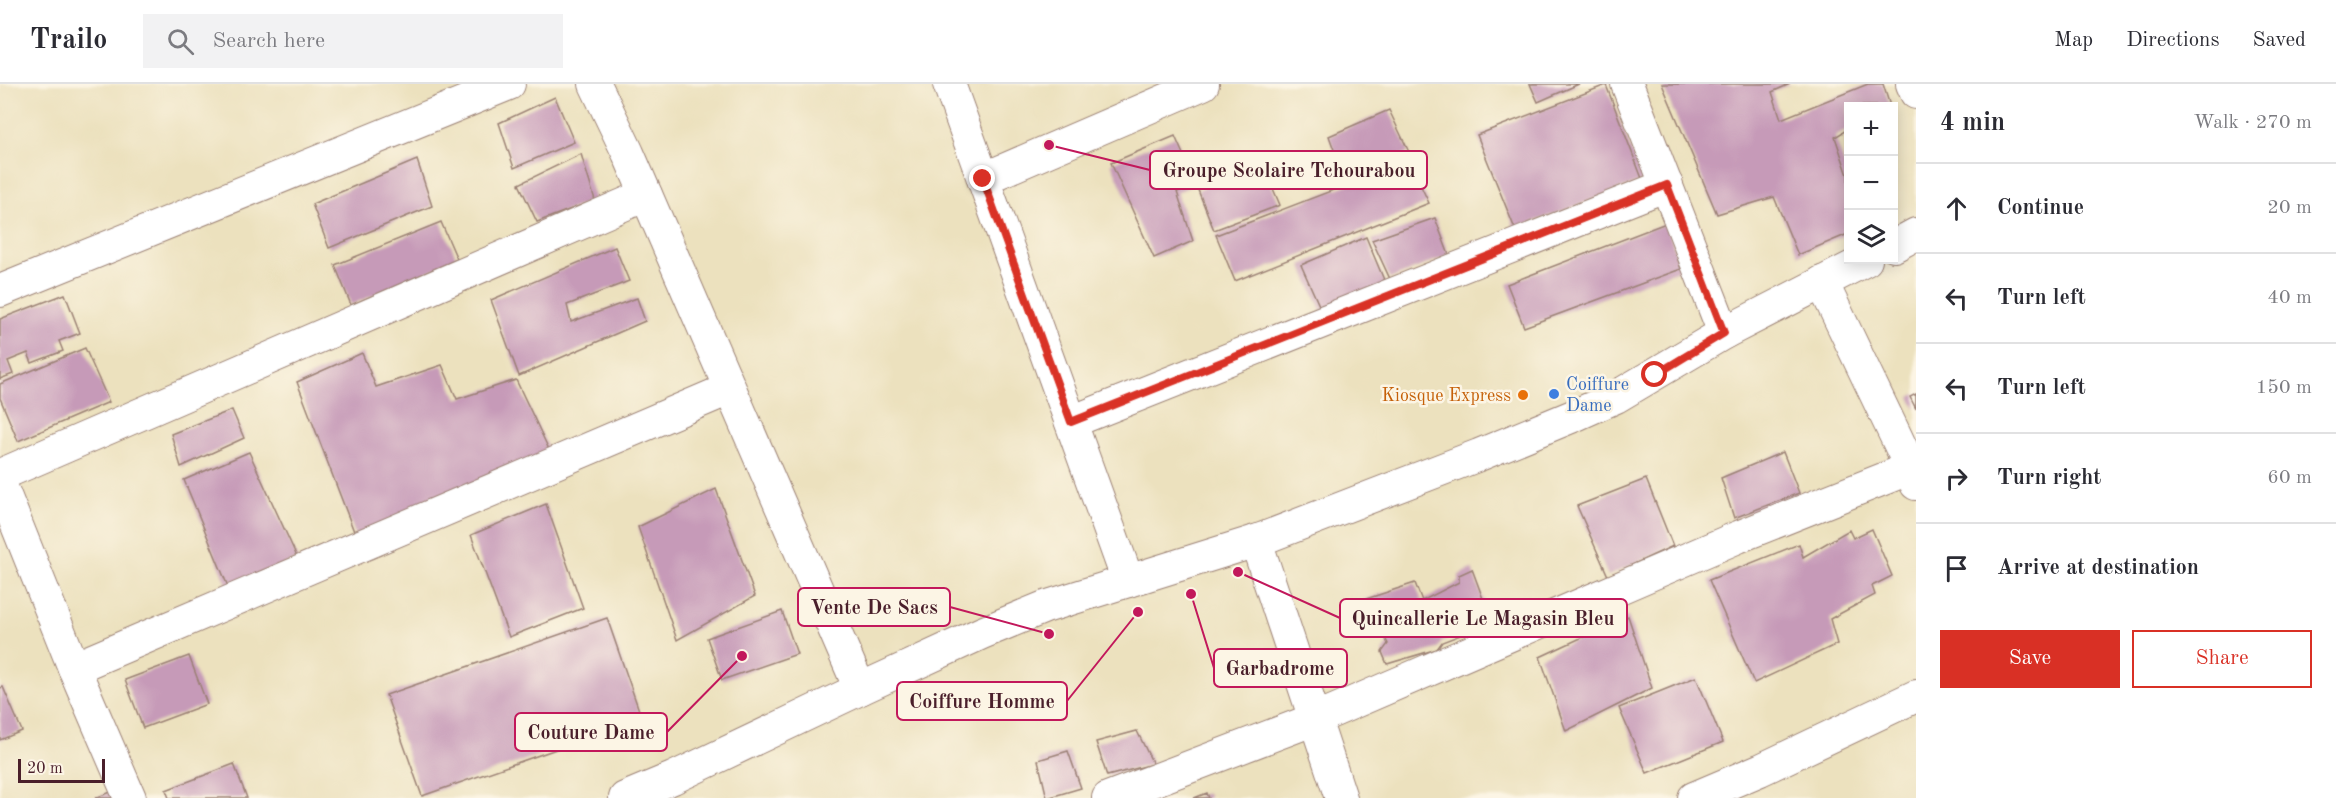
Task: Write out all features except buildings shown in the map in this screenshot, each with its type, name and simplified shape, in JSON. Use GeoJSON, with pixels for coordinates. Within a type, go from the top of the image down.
{"type":"FeatureCollection","features":[{"type":"Feature","properties":{"kind":"street"},"geometry":{"type":"LineString","coordinates":[[0,291],[509,84]]}},
{"type":"Feature","properties":{"kind":"street"},"geometry":{"type":"LineString","coordinates":[[595,84],[646,195],[860,689]]}},
{"type":"Feature","properties":{"kind":"street"},"geometry":{"type":"LineString","coordinates":[[949,84],[1128,581]]}},
{"type":"Feature","properties":{"kind":"street"},"geometry":{"type":"LineString","coordinates":[[983,179],[1203,84]]}},
{"type":"Feature","properties":{"kind":"street"},"geometry":{"type":"LineString","coordinates":[[1627,84],[1724,333]]}},
{"type":"Feature","properties":{"kind":"street"},"geometry":{"type":"LineString","coordinates":[[1912,84],[1916,93]]}},
{"type":"Feature","properties":{"kind":"street"},"geometry":{"type":"LineString","coordinates":[[1071,422],[1667,185]]}},
{"type":"Feature","properties":{"kind":"street"},"geometry":{"type":"LineString","coordinates":[[0,475],[646,195]]}},
{"type":"Feature","properties":{"kind":"street"},"geometry":{"type":"LineString","coordinates":[[1898,243],[1916,234]]}},
{"type":"Feature","properties":{"kind":"street"},"geometry":{"type":"LineString","coordinates":[[626,798],[982,633],[1045,607],[1256,541],[1479,455],[1588,410],[1626,391],[1724,333],[1858,264]]}},
{"type":"Feature","properties":{"kind":"street"},"geometry":{"type":"LineString","coordinates":[[1108,798],[1315,719],[1738,537],[1914,473],[1822,282]]}},
{"type":"Feature","properties":{"kind":"street"},"geometry":{"type":"LineString","coordinates":[[74,668],[729,388]]}},
{"type":"Feature","properties":{"kind":"street"},"geometry":{"type":"LineString","coordinates":[[0,483],[74,668],[130,798]]}},
{"type":"Feature","properties":{"kind":"street"},"geometry":{"type":"LineString","coordinates":[[1256,541],[1341,798]]}},
{"type":"Feature","properties":{"kind":"street"},"geometry":{"type":"LineString","coordinates":[[1694,798],[1760,770],[1916,696]]}},
{"type":"Feature","properties":{"kind":"place","name":"Groupe Scolaire Tchourabou"},"geometry":{"type":"Point","coordinates":[1049,145]}},
{"type":"Feature","properties":{"kind":"place","name":"Coiffure Dame"},"geometry":{"type":"Point","coordinates":[1554,394]}},
{"type":"Feature","properties":{"kind":"place","name":"Kiosque Express"},"geometry":{"type":"Point","coordinates":[1523,395]}},
{"type":"Feature","properties":{"kind":"place","name":"Quincallerie Le Magasin Bleu"},"geometry":{"type":"Point","coordinates":[1238,572]}},
{"type":"Feature","properties":{"kind":"place","name":"Garbadrome"},"geometry":{"type":"Point","coordinates":[1191,594]}},
{"type":"Feature","properties":{"kind":"place","name":"Coiffure Homme"},"geometry":{"type":"Point","coordinates":[1138,612]}},
{"type":"Feature","properties":{"kind":"place","name":"Vente De Sacs"},"geometry":{"type":"Point","coordinates":[1049,634]}},
{"type":"Feature","properties":{"kind":"place","name":"Couture Dame"},"geometry":{"type":"Point","coordinates":[742,656]}},
{"type":"Feature","properties":{"kind":"route"},"geometry":{"type":"LineString","coordinates":[[983,179],[1071,422],[1667,185],[1724,333],[1655,375]]}}]}
